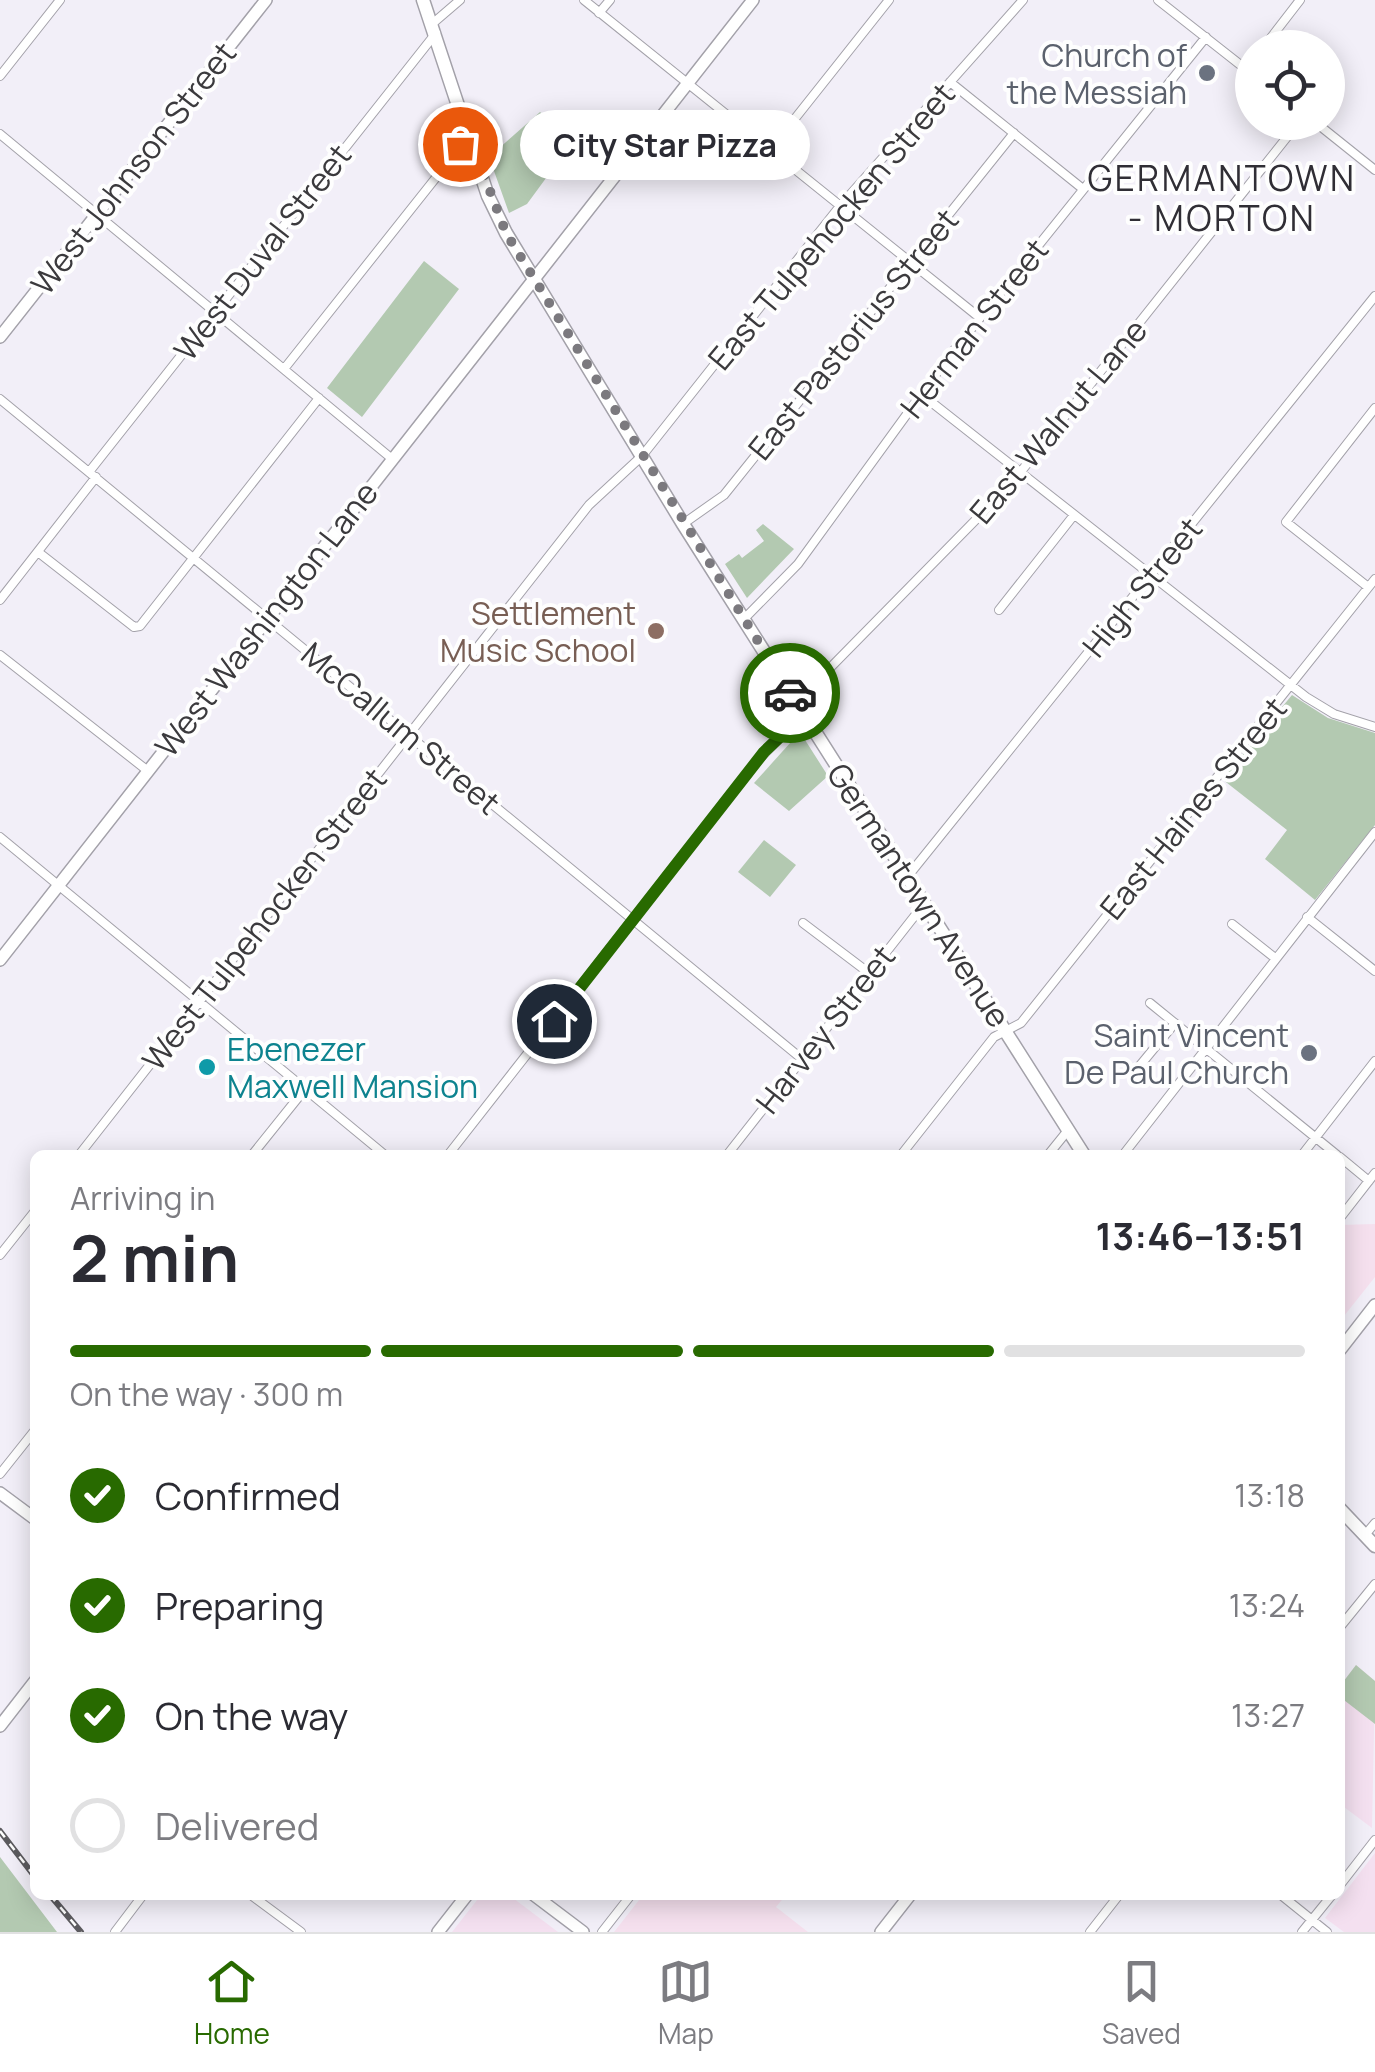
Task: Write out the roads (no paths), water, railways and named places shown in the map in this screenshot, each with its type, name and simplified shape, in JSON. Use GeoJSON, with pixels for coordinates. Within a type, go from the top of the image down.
{"type":"FeatureCollection","features":[{"type":"Feature","properties":{"kind":"main road","name":"West Johnson Street"},"geometry":{"type":"LineString","coordinates":[[0,337],[266,0]]}},
{"type":"Feature","properties":{"kind":"main road","name":"Germantown Avenue"},"geometry":{"type":"LineString","coordinates":[[424,0],[496,213],[533,278],[684,524],[1081,1150]]}},
{"type":"Feature","properties":{"kind":"main road","name":"West Washington Lane"},"geometry":{"type":"LineString","coordinates":[[0,960],[753,0]]}},
{"type":"Feature","properties":{"kind":"main road"},"geometry":{"type":"LineString","coordinates":[[1345,1344],[1375,1305]]}},
{"type":"Feature","properties":{"kind":"main road"},"geometry":{"type":"LineString","coordinates":[[0,1493],[30,1515]]}},
{"type":"Feature","properties":{"kind":"main road"},"geometry":{"type":"LineString","coordinates":[[1345,1514],[1370,1541]]}},
{"type":"Feature","properties":{"kind":"main road"},"geometry":{"type":"LineString","coordinates":[[0,1726],[30,1687]]}},
{"type":"Feature","properties":{"kind":"main road"},"geometry":{"type":"LineString","coordinates":[[438,1932],[463,1900]]}},
{"type":"Feature","properties":{"kind":"main road"},"geometry":{"type":"LineString","coordinates":[[541,1900],[583,1932]]}},
{"type":"Feature","properties":{"kind":"main road"},"geometry":{"type":"LineString","coordinates":[[881,1932],[906,1900]]}},
{"type":"Feature","properties":{"kind":"street"},"geometry":{"type":"LineString","coordinates":[[0,76],[60,0]]}},
{"type":"Feature","properties":{"kind":"street","name":"West Duval Street"},"geometry":{"type":"LineString","coordinates":[[0,600],[215,312],[460,0]]}},
{"type":"Feature","properties":{"kind":"street"},"geometry":{"type":"LineString","coordinates":[[584,0],[980,318]]}},
{"type":"Feature","properties":{"kind":"street"},"geometry":{"type":"LineString","coordinates":[[600,13],[610,0]]}},
{"type":"Feature","properties":{"kind":"street"},"geometry":{"type":"LineString","coordinates":[[770,150],[889,0]]}},
{"type":"Feature","properties":{"kind":"street","name":"East Tulpehocken Street"},"geometry":{"type":"LineString","coordinates":[[642,456],[840,206],[1023,0]]}},
{"type":"Feature","properties":{"kind":"street"},"geometry":{"type":"LineString","coordinates":[[1158,0],[1235,60]]}},
{"type":"Feature","properties":{"kind":"street"},"geometry":{"type":"LineString","coordinates":[[1277,30],[1300,0]]}},
{"type":"Feature","properties":{"kind":"street","name":"Herman Street"},"geometry":{"type":"LineString","coordinates":[[744,619],[798,564],[921,394],[1206,38]]}},
{"type":"Feature","properties":{"kind":"street"},"geometry":{"type":"LineString","coordinates":[[950,82],[1083,189]]}},
{"type":"Feature","properties":{"kind":"street","name":"East Pastorius Street"},"geometry":{"type":"LineString","coordinates":[[684,524],[724,495],[1014,133]]}},
{"type":"Feature","properties":{"kind":"street"},"geometry":{"type":"LineString","coordinates":[[0,134],[392,458]]}},
{"type":"Feature","properties":{"kind":"street"},"geometry":{"type":"LineString","coordinates":[[284,368],[469,136]]}},
{"type":"Feature","properties":{"kind":"street","name":"East Walnut Lane"},"geometry":{"type":"LineString","coordinates":[[793,696],[827,672],[1020,472],[1285,140]]}},
{"type":"Feature","properties":{"kind":"street"},"geometry":{"type":"LineString","coordinates":[[1338,140],[1375,170]]}},
{"type":"Feature","properties":{"kind":"street","name":"High Street"},"geometry":{"type":"LineString","coordinates":[[907,877],[1375,296]]}},
{"type":"Feature","properties":{"kind":"street"},"geometry":{"type":"LineString","coordinates":[[921,394],[1324,709],[1375,726]]}},
{"type":"Feature","properties":{"kind":"street"},"geometry":{"type":"LineString","coordinates":[[38,552],[137,628],[318,398]]}},
{"type":"Feature","properties":{"kind":"street","name":"McCallum Street"},"geometry":{"type":"LineString","coordinates":[[0,399],[802,1059]]}},
{"type":"Feature","properties":{"kind":"street"},"geometry":{"type":"LineString","coordinates":[[1368,588],[1286,522],[1375,408]]}},
{"type":"Feature","properties":{"kind":"street","name":"West Tulpehocken Street"},"geometry":{"type":"LineString","coordinates":[[83,1150],[589,504],[642,456]]}},
{"type":"Feature","properties":{"kind":"street"},"geometry":{"type":"LineString","coordinates":[[999,610],[1074,514]]}},
{"type":"Feature","properties":{"kind":"street","name":"East Haines Street"},"geometry":{"type":"LineString","coordinates":[[905,1150],[994,1037],[1021,1023],[1375,578]]}},
{"type":"Feature","properties":{"kind":"street"},"geometry":{"type":"LineString","coordinates":[[0,656],[148,771]]}},
{"type":"Feature","properties":{"kind":"street"},"geometry":{"type":"LineString","coordinates":[[452,1150],[764,752],[804,714]]}},
{"type":"Feature","properties":{"kind":"street"},"geometry":{"type":"LineString","coordinates":[[1127,1150],[1375,832]]}},
{"type":"Feature","properties":{"kind":"street"},"geometry":{"type":"LineString","coordinates":[[0,837],[379,1150]]}},
{"type":"Feature","properties":{"kind":"street","name":"Harvey Street"},"geometry":{"type":"LineString","coordinates":[[731,1150],[924,904]]}},
{"type":"Feature","properties":{"kind":"street"},"geometry":{"type":"LineString","coordinates":[[1307,918],[1375,971]]}},
{"type":"Feature","properties":{"kind":"street"},"geometry":{"type":"LineString","coordinates":[[803,924],[869,973]]}},
{"type":"Feature","properties":{"kind":"street"},"geometry":{"type":"LineString","coordinates":[[1232,924],[1274,958]]}},
{"type":"Feature","properties":{"kind":"street"},"geometry":{"type":"LineString","coordinates":[[1150,1003],[1331,1150]]}},
{"type":"Feature","properties":{"kind":"street"},"geometry":{"type":"LineString","coordinates":[[1137,1069],[1174,1023]]}},
{"type":"Feature","properties":{"kind":"street"},"geometry":{"type":"LineString","coordinates":[[1306,1150],[1375,1061]]}},
{"type":"Feature","properties":{"kind":"street"},"geometry":{"type":"LineString","coordinates":[[256,1150],[304,1088]]}},
{"type":"Feature","properties":{"kind":"street"},"geometry":{"type":"LineString","coordinates":[[1052,1150],[1068,1129]]}},
{"type":"Feature","properties":{"kind":"street"},"geometry":{"type":"LineString","coordinates":[[1345,1160],[1372,1177],[1345,1212]]}},
{"type":"Feature","properties":{"kind":"street"},"geometry":{"type":"LineString","coordinates":[[0,1255],[30,1216]]}},
{"type":"Feature","properties":{"kind":"street"},"geometry":{"type":"LineString","coordinates":[[0,1474],[30,1436]]}},
{"type":"Feature","properties":{"kind":"street"},"geometry":{"type":"LineString","coordinates":[[1370,1541],[1375,1523]]}},
{"type":"Feature","properties":{"kind":"street"},"geometry":{"type":"LineString","coordinates":[[1345,1620],[1375,1584]]}},
{"type":"Feature","properties":{"kind":"street"},"geometry":{"type":"LineString","coordinates":[[1345,1612],[1349,1615]]}},
{"type":"Feature","properties":{"kind":"street"},"geometry":{"type":"LineString","coordinates":[[1345,1879],[1375,1840]]}},
{"type":"Feature","properties":{"kind":"street"},"geometry":{"type":"LineString","coordinates":[[115,1932],[139,1900]]}},
{"type":"Feature","properties":{"kind":"street"},"geometry":{"type":"LineString","coordinates":[[258,1900],[300,1932]]}},
{"type":"Feature","properties":{"kind":"street"},"geometry":{"type":"LineString","coordinates":[[602,1932],[627,1900]]}},
{"type":"Feature","properties":{"kind":"street"},"geometry":{"type":"LineString","coordinates":[[1090,1932],[1115,1900]]}},
{"type":"Feature","properties":{"kind":"street"},"geometry":{"type":"LineString","coordinates":[[1287,1900],[1327,1932]]}},
{"type":"Feature","properties":{"kind":"street"},"geometry":{"type":"LineString","coordinates":[[1302,1932],[1328,1900]]}},
{"type":"Feature","properties":{"kind":"railway"},"geometry":{"type":"LineString","coordinates":[[0,1831],[30,1870]]}},
{"type":"Feature","properties":{"kind":"railway"},"geometry":{"type":"LineString","coordinates":[[54,1900],[81,1932]]}},
{"type":"Feature","properties":{"kind":"place","name":"Church of the Messiah"},"geometry":{"type":"Point","coordinates":[1207,73]}},
{"type":"Feature","properties":{"kind":"place","name":"City Star Pizza"},"geometry":{"type":"Point","coordinates":[460,144]}},
{"type":"Feature","properties":{"kind":"place","name":"Settlement Music School"},"geometry":{"type":"Point","coordinates":[656,631]}},
{"type":"Feature","properties":{"kind":"place","name":"Saint Vincent De Paul Church"},"geometry":{"type":"Point","coordinates":[1309,1053]}},
{"type":"Feature","properties":{"kind":"place","name":"Ebenezer Maxwell Mansion"},"geometry":{"type":"Point","coordinates":[207,1067]}},
{"type":"Feature","properties":{"kind":"district","name":"GERMANTOWN - MORTON"},"geometry":{"type":"Point","coordinates":[1222,198]}}]}
